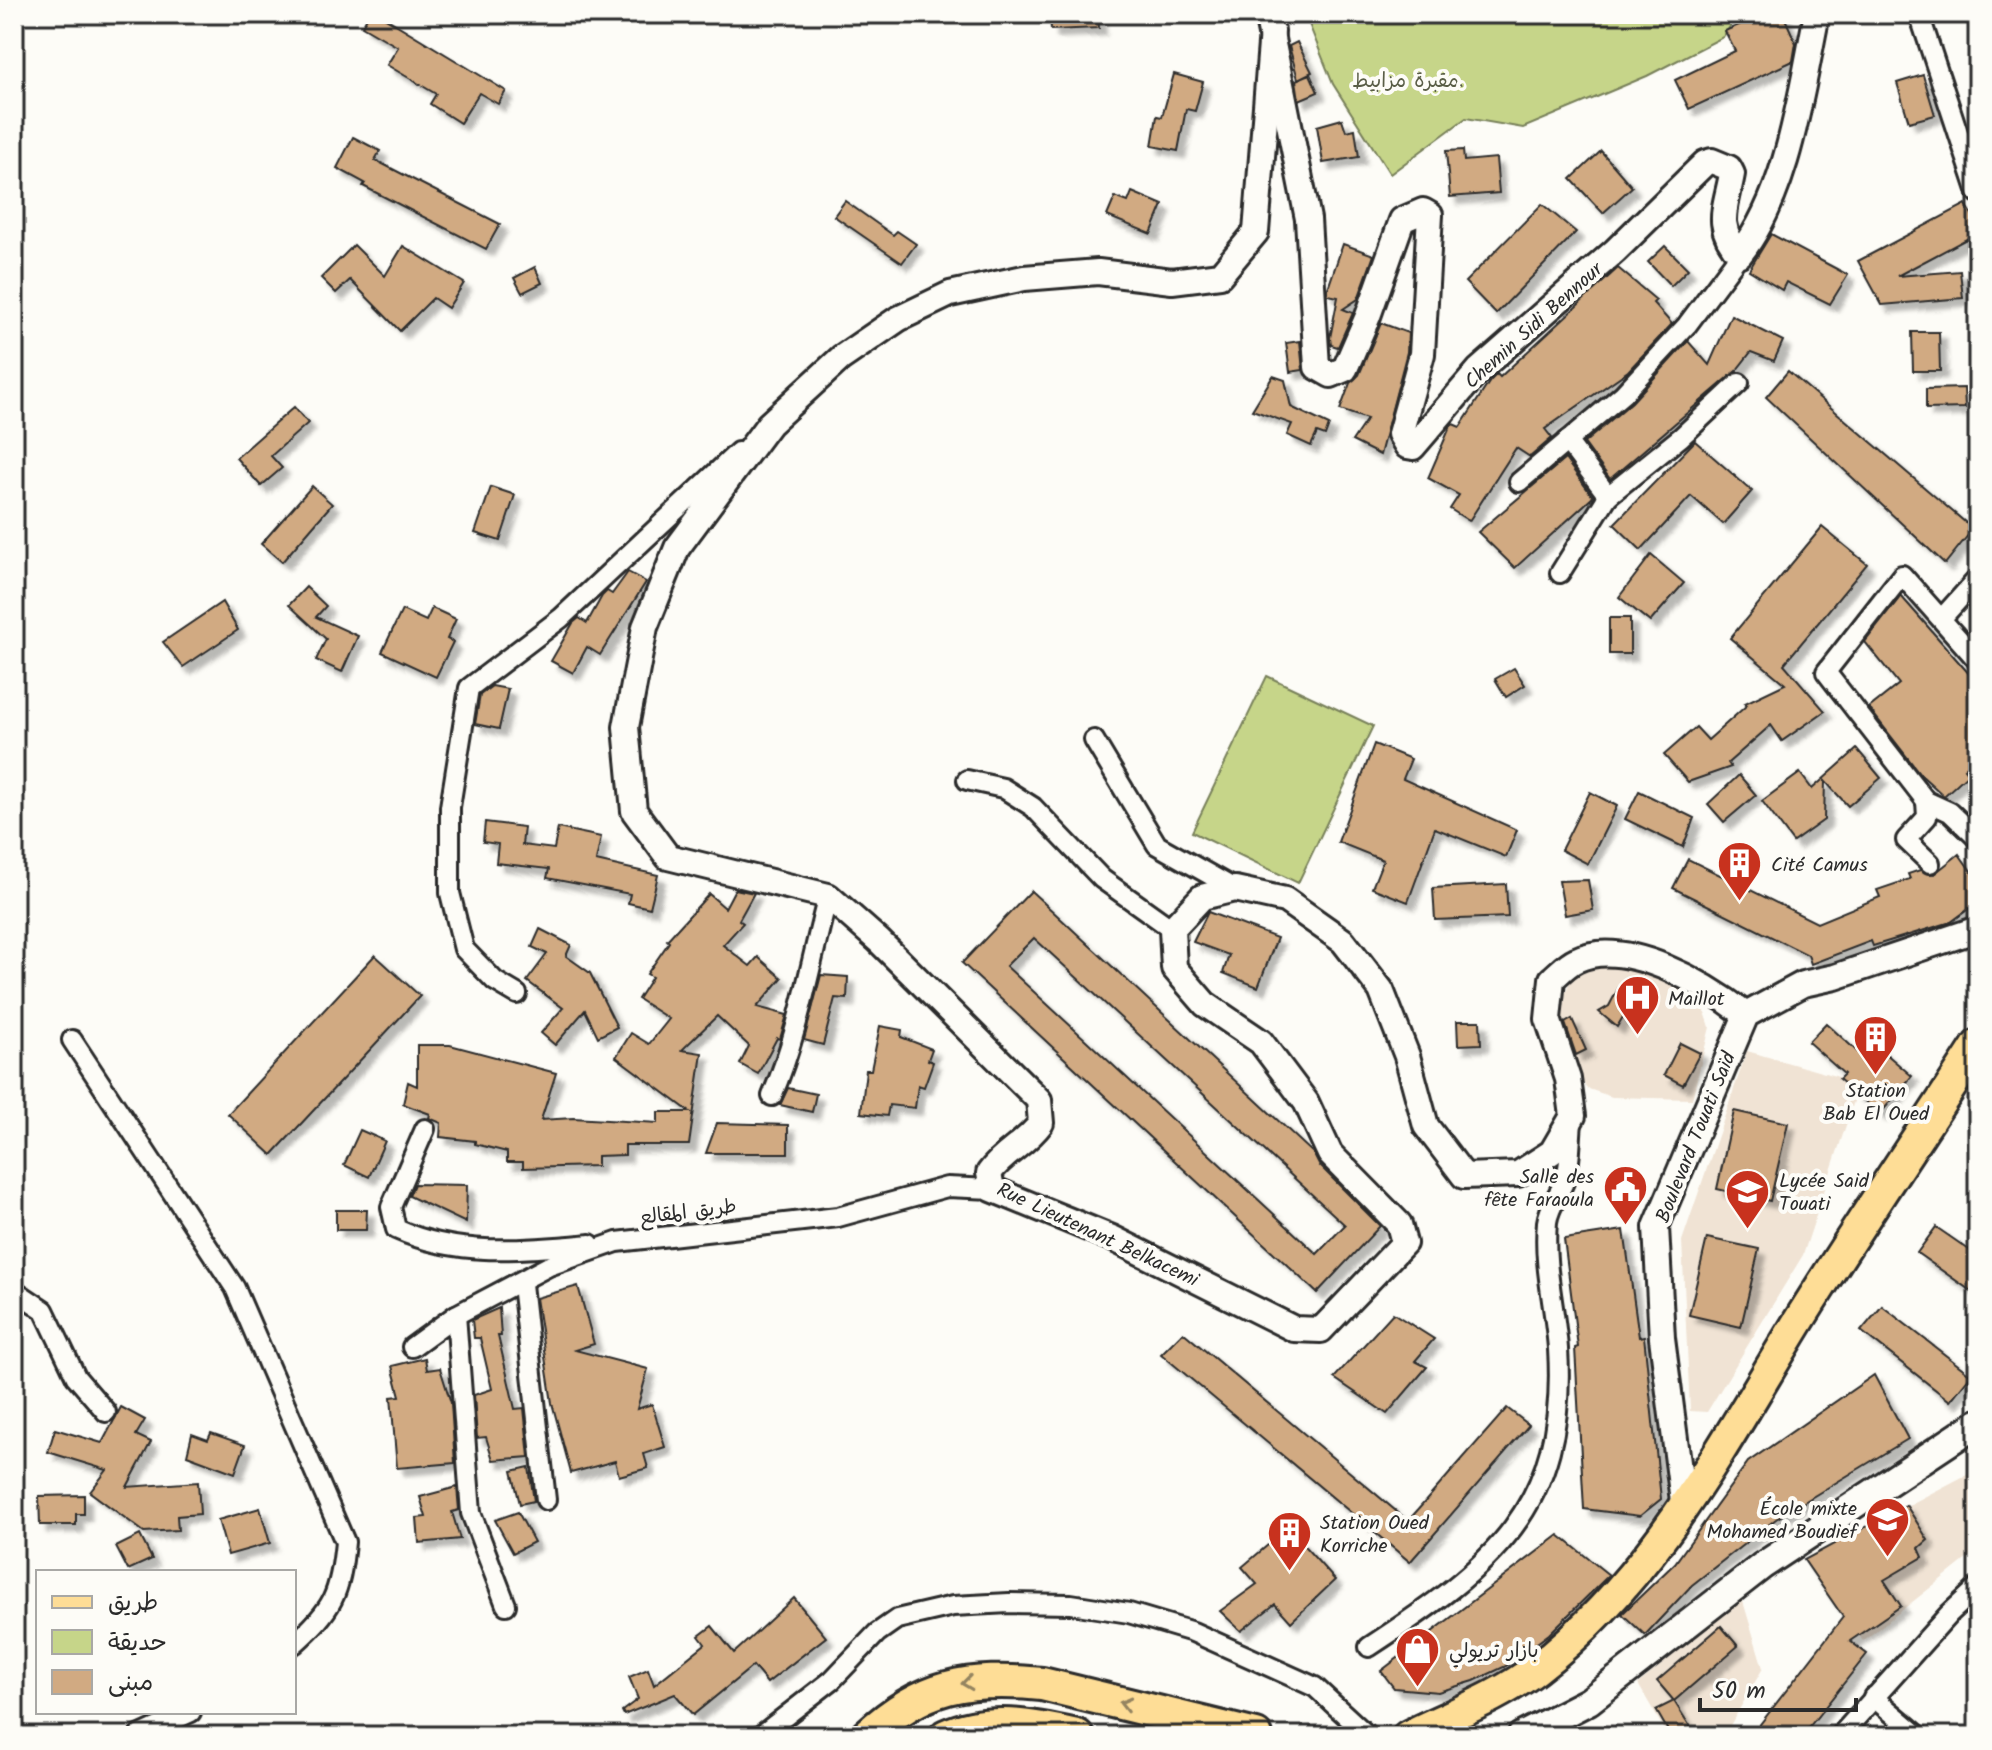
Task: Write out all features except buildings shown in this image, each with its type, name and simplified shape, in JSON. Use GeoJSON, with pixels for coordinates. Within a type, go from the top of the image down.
{"type":"FeatureCollection","features":[{"type":"Feature","properties":{"kind":"highway"},"geometry":{"type":"LineString","coordinates":[[867,1736],[905,1706],[929,1692],[975,1681],[1008,1681],[1042,1684],[1256,1736]]}},
{"type":"Feature","properties":{"kind":"highway"},"geometry":{"type":"LineString","coordinates":[[946,1736],[990,1725],[1038,1728],[1077,1736]]}},
{"type":"Feature","properties":{"kind":"main road"},"geometry":{"type":"LineString","coordinates":[[1408,1736],[1501,1691],[1537,1668],[1634,1578],[1684,1509],[1831,1270],[1978,1045]]}},
{"type":"Feature","properties":{"kind":"main road"},"geometry":{"type":"LineString","coordinates":[[1521,1736],[1589,1701],[1728,1590],[1854,1502],[1974,1431]]}},
{"type":"Feature","properties":{"kind":"street"},"geometry":{"type":"LineString","coordinates":[[1519,482],[1623,394],[1687,325],[1754,236],[1790,146],[1817,14]]}},
{"type":"Feature","properties":{"kind":"street"},"geometry":{"type":"LineString","coordinates":[[1919,14],[1978,193]]}},
{"type":"Feature","properties":{"kind":"street","name":"Chemin Sidi Bennour"},"geometry":{"type":"LineString","coordinates":[[1270,22],[1308,219],[1317,367],[1331,375],[1345,369],[1368,316],[1402,220],[1423,211],[1430,215],[1422,354],[1400,434],[1407,446],[1413,447],[1479,370],[1712,161],[1729,168],[1732,174],[1723,227],[1724,237],[1740,254]]}},
{"type":"Feature","properties":{"kind":"street","name":"Rue Lieutenant Belkacemi"},"geometry":{"type":"LineString","coordinates":[[1172,929],[1174,968],[1205,1004],[1261,1042],[1306,1102],[1330,1154],[1399,1224],[1404,1243],[1321,1330],[1307,1332],[1294,1329],[1112,1238],[992,1189],[989,1173],[1000,1157],[1027,1143],[1041,1123],[1039,1100],[879,941],[828,896],[668,857],[634,811],[626,727],[645,627],[677,548],[769,424],[841,358],[898,319],[950,294],[1024,278],[1098,272],[1172,281],[1220,275],[1256,232],[1270,22]]}},
{"type":"Feature","properties":{"kind":"street"},"geometry":{"type":"LineString","coordinates":[[1560,573],[1608,496],[1681,437],[1739,383]]}},
{"type":"Feature","properties":{"kind":"street"},"geometry":{"type":"LineString","coordinates":[[517,994],[495,981],[464,949],[450,893],[450,807],[469,688],[561,618],[769,424]]}},
{"type":"Feature","properties":{"kind":"street"},"geometry":{"type":"LineString","coordinates":[[1567,441],[1608,496]]}},
{"type":"Feature","properties":{"kind":"street"},"geometry":{"type":"LineString","coordinates":[[1978,661],[1902,575],[1826,672],[1926,801],[1950,812],[1978,839]]}},
{"type":"Feature","properties":{"kind":"street"},"geometry":{"type":"LineString","coordinates":[[1942,618],[1978,578]]}},
{"type":"Feature","properties":{"kind":"street"},"geometry":{"type":"LineString","coordinates":[[1094,740],[1157,845],[1235,889],[1285,900],[1343,941],[1381,990],[1407,1056],[1426,1126],[1464,1176],[1518,1174],[1552,1152],[1573,1116]]}},
{"type":"Feature","properties":{"kind":"street"},"geometry":{"type":"LineString","coordinates":[[967,780],[1003,788],[1033,807],[1102,879],[1172,929],[1202,897],[1235,889]]}},
{"type":"Feature","properties":{"kind":"street"},"geometry":{"type":"LineString","coordinates":[[1926,801],[1927,817],[1906,840],[1930,863]]}},
{"type":"Feature","properties":{"kind":"street"},"geometry":{"type":"LineString","coordinates":[[772,1096],[793,1046],[800,999],[828,896]]}},
{"type":"Feature","properties":{"kind":"street"},"geometry":{"type":"LineString","coordinates":[[1369,1647],[1430,1607],[1502,1544],[1536,1495],[1555,1432],[1559,1393],[1558,1346],[1546,1272],[1547,1218],[1567,1176],[1573,1116],[1568,1079],[1548,1019],[1552,979],[1574,960],[1598,954],[1631,955],[1714,990],[1746,1015],[1803,984],[1835,977],[1978,929]]}},
{"type":"Feature","properties":{"kind":"street","name":"Boulevard Touati Saïd"},"geometry":{"type":"LineString","coordinates":[[1684,1509],[1662,1338],[1656,1227],[1746,1015]]}},
{"type":"Feature","properties":{"kind":"street"},"geometry":{"type":"LineString","coordinates":[[72,1040],[235,1288],[345,1542],[341,1580],[325,1616],[296,1642]]}},
{"type":"Feature","properties":{"kind":"street"},"geometry":{"type":"LineString","coordinates":[[425,1129],[391,1207],[396,1229],[417,1239],[506,1252],[617,1242]]}},
{"type":"Feature","properties":{"kind":"street","name":"طريق المقالع"},"geometry":{"type":"LineString","coordinates":[[412,1347],[456,1315],[522,1284],[549,1266],[617,1242],[838,1217],[947,1187],[992,1189]]}},
{"type":"Feature","properties":{"kind":"street"},"geometry":{"type":"LineString","coordinates":[[522,1284],[546,1500]]}},
{"type":"Feature","properties":{"kind":"street"},"geometry":{"type":"LineString","coordinates":[[14,1290],[44,1310],[76,1377],[106,1412]]}},
{"type":"Feature","properties":{"kind":"street"},"geometry":{"type":"LineString","coordinates":[[456,1315],[471,1513],[506,1605]]}},
{"type":"Feature","properties":{"kind":"street"},"geometry":{"type":"LineString","coordinates":[[1840,1736],[1978,1587]]}},
{"type":"Feature","properties":{"kind":"street"},"geometry":{"type":"LineString","coordinates":[[760,1736],[832,1680],[877,1633],[897,1619],[953,1606],[1024,1603],[1071,1604],[1129,1613],[1193,1632],[1315,1687],[1368,1736]]}},
{"type":"Feature","properties":{"kind":"street"},"geometry":{"type":"LineString","coordinates":[[1873,1697],[1919,1736]]}},
{"type":"Feature","properties":{"kind":"street"},"geometry":{"type":"LineString","coordinates":[[139,1736],[187,1714]]}},
{"type":"Feature","properties":{"kind":"shaded area","name":"Maillot"},"geometry":{"type":"Polygon","coordinates":[[[1605,960],[1630,960],[1702,1003],[1710,1027],[1692,1099],[1612,1097],[1586,1088],[1568,1047],[1559,1008],[1571,979],[1605,960]]]}},
{"type":"Feature","properties":{"kind":"shaded area","name":"Lycée Said Touati"},"geometry":{"type":"Polygon","coordinates":[[[1747,1051],[1860,1083],[1803,1255],[1707,1412],[1690,1411],[1682,1241],[1747,1051]]]}},
{"type":"Feature","properties":{"kind":"shaded area","name":"École mixte Mohamed Boudief"},"geometry":{"type":"Polygon","coordinates":[[[1968,1474],[1978,1483],[1978,1550],[1863,1641],[1804,1560],[1968,1474]]]}},
{"type":"Feature","properties":{"kind":"shaded area"},"geometry":{"type":"Polygon","coordinates":[[[1742,1598],[1763,1668],[1724,1736],[1668,1736],[1638,1684],[1742,1598]]]}},
{"type":"Feature","properties":{"kind":"green space","name":"مقبرة مزابيط."},"geometry":{"type":"Polygon","coordinates":[[[1305,14],[1738,14],[1723,37],[1647,76],[1523,128],[1466,118],[1390,174],[1333,84],[1305,14]]]}},
{"type":"Feature","properties":{"kind":"green space"},"geometry":{"type":"Polygon","coordinates":[[[1267,676],[1373,726],[1298,883],[1192,832],[1267,676]]]}},
{"type":"Feature","properties":{"kind":"place","name":"Cité Camus"},"geometry":{"type":"Point","coordinates":[1740,903]}},
{"type":"Feature","properties":{"kind":"place","name":"Maillot"},"geometry":{"type":"Point","coordinates":[1637,1037]}},
{"type":"Feature","properties":{"kind":"place","name":"Station Bab El Oued"},"geometry":{"type":"Point","coordinates":[1876,1077]}},
{"type":"Feature","properties":{"kind":"place","name":"Salle des fête Faraoula"},"geometry":{"type":"Point","coordinates":[1625,1227]}},
{"type":"Feature","properties":{"kind":"place","name":"Lycée Said Touati"},"geometry":{"type":"Point","coordinates":[1748,1230]}},
{"type":"Feature","properties":{"kind":"place","name":"École mixte Mohamed Boudief"},"geometry":{"type":"Point","coordinates":[1888,1559]}},
{"type":"Feature","properties":{"kind":"place","name":"Station Oued Korriche"},"geometry":{"type":"Point","coordinates":[1289,1573]}},
{"type":"Feature","properties":{"kind":"place","name":"بازار تريولي"},"geometry":{"type":"Point","coordinates":[1418,1689]}}]}
